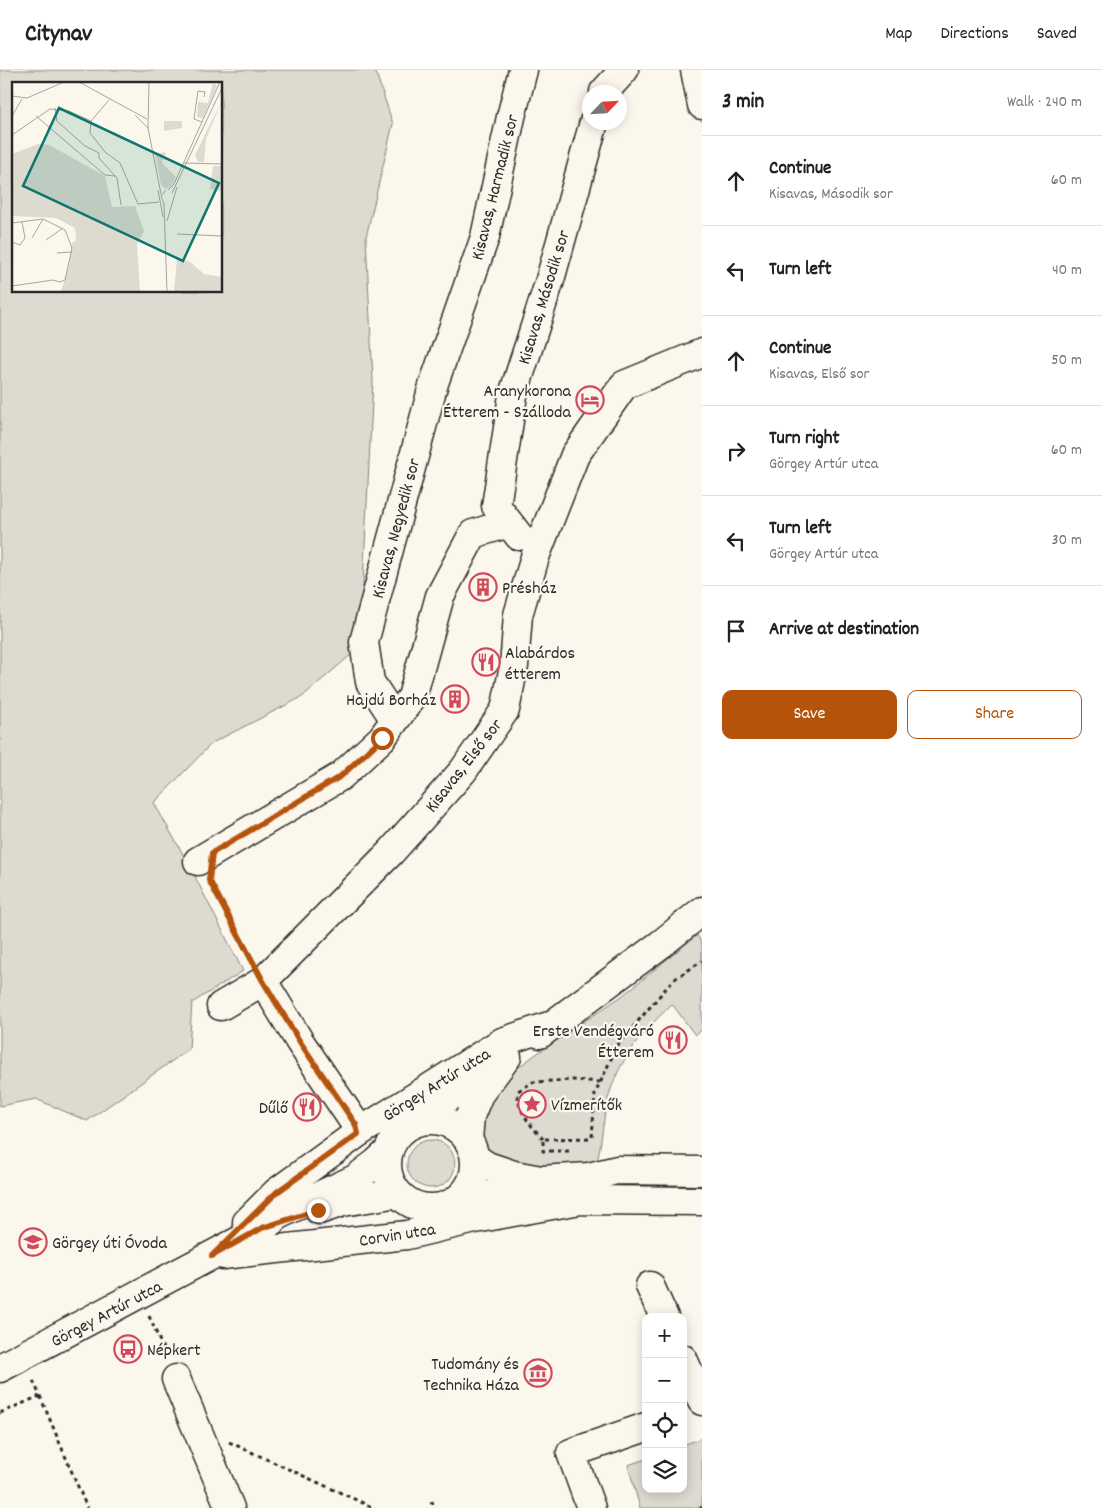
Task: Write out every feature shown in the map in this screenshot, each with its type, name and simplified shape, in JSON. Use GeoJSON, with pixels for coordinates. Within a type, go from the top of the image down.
{"type":"FeatureCollection","features":[{"type":"Feature","properties":{"kind":"street","name":"Kisavas, Harmadik sor"},"geometry":{"type":"LineString","coordinates":[[452,332],[485,237],[523,70]]}},
{"type":"Feature","properties":{"kind":"street"},"geometry":{"type":"LineString","coordinates":[[610,85],[624,70]]}},
{"type":"Feature","properties":{"kind":"street"},"geometry":{"type":"LineString","coordinates":[[696,70],[702,105]]}},
{"type":"Feature","properties":{"kind":"street","name":"Kisavas, Második sor"},"geometry":{"type":"LineString","coordinates":[[535,557],[496,506],[513,395],[550,280],[592,130]]}},
{"type":"Feature","properties":{"kind":"street","name":"Kisavas, Negyedik sor"},"geometry":{"type":"LineString","coordinates":[[395,720],[370,682],[364,642],[433,386],[452,332]]}},
{"type":"Feature","properties":{"kind":"street","name":"Kisavas, Első sor"},"geometry":{"type":"LineString","coordinates":[[222,1006],[263,981],[391,852],[463,770],[505,710],[514,666],[518,615],[535,557],[575,455],[624,385],[702,353]]}},
{"type":"Feature","properties":{"kind":"street"},"geometry":{"type":"LineString","coordinates":[[205,857],[341,776],[382,738],[412,697],[440,596],[473,534],[509,523]]}},
{"type":"Feature","properties":{"kind":"street","name":"Görgey Artúr utca"},"geometry":{"type":"LineString","coordinates":[[420,1121],[451,1094],[491,1064],[507,1057],[555,1024],[702,911]]}},
{"type":"Feature","properties":{"kind":"street"},"geometry":{"type":"LineString","coordinates":[[263,981],[300,1042],[356,1125],[358,1134]]}},
{"type":"Feature","properties":{"kind":"street","name":"Görgey Artúr utca"},"geometry":{"type":"LineString","coordinates":[[212,1256],[277,1192],[358,1134],[502,1042],[555,1024]]}},
{"type":"Feature","properties":{"kind":"street","name":"Görgey Artúr utca"},"geometry":{"type":"LineString","coordinates":[[471,1149],[470,1116],[479,1094],[507,1057]]}},
{"type":"Feature","properties":{"kind":"street"},"geometry":{"type":"LineString","coordinates":[[471,1149],[474,1171],[471,1183],[464,1194],[452,1203],[438,1208],[423,1208],[409,1203],[398,1193],[390,1180],[386,1166],[389,1150],[395,1137],[407,1127],[420,1121],[434,1120],[448,1123],[460,1131],[471,1149],[487,1166],[514,1175],[541,1180],[588,1177],[616,1170],[702,1171]]}},
{"type":"Feature","properties":{"kind":"street","name":"Görgey Artúr utca"},"geometry":{"type":"LineString","coordinates":[[12,1363],[212,1256],[262,1228],[280,1214],[355,1179],[389,1150]]}},
{"type":"Feature","properties":{"kind":"street","name":"Görgey Artúr utca"},"geometry":{"type":"LineString","coordinates":[[262,1228],[343,1202],[398,1193]]}},
{"type":"Feature","properties":{"kind":"street","name":"Corvin utca"},"geometry":{"type":"LineString","coordinates":[[464,1194],[580,1200],[702,1201]]}},
{"type":"Feature","properties":{"kind":"street","name":"Corvin utca"},"geometry":{"type":"LineString","coordinates":[[212,1256],[407,1236],[475,1219],[580,1200]]}},
{"type":"Feature","properties":{"kind":"street"},"geometry":{"type":"LineString","coordinates":[[650,1286],[662,1313]]}},
{"type":"Feature","properties":{"kind":"street"},"geometry":{"type":"LineString","coordinates":[[687,1368],[702,1401]]}},
{"type":"Feature","properties":{"kind":"street"},"geometry":{"type":"LineString","coordinates":[[176,1379],[230,1508]]}},
{"type":"Feature","properties":{"kind":"street"},"geometry":{"type":"LineString","coordinates":[[687,1413],[702,1408]]}},
{"type":"Feature","properties":{"kind":"street"},"geometry":{"type":"LineString","coordinates":[[591,1508],[571,1453],[642,1428]]}},
{"type":"Feature","properties":{"kind":"path"},"geometry":{"type":"LineString","coordinates":[[205,857],[209,880],[263,981]]}},
{"type":"Feature","properties":{"kind":"path"},"geometry":{"type":"LineString","coordinates":[[543,1139],[592,1138],[595,1094],[616,1046],[673,980],[702,961]]}},
{"type":"Feature","properties":{"kind":"path"},"geometry":{"type":"LineString","coordinates":[[573,1151],[543,1151],[543,1139],[534,1130],[517,1102],[518,1092],[533,1082],[574,1080],[600,1082]]}},
{"type":"Feature","properties":{"kind":"path"},"geometry":{"type":"LineString","coordinates":[[139,1295],[176,1379]]}},
{"type":"Feature","properties":{"kind":"path"},"geometry":{"type":"LineString","coordinates":[[12,1363],[40,1396],[87,1508]]}},
{"type":"Feature","properties":{"kind":"path"},"geometry":{"type":"LineString","coordinates":[[0,1412],[40,1396]]}},
{"type":"Feature","properties":{"kind":"path"},"geometry":{"type":"LineString","coordinates":[[196,1426],[374,1508]]}},
{"type":"Feature","properties":{"kind":"path"},"geometry":{"type":"LineString","coordinates":[[430,1503],[435,1502]]}},
{"type":"Feature","properties":{"kind":"shaded area"},"geometry":{"type":"Polygon","coordinates":[[[0,70],[375,70],[393,124],[366,237],[373,381],[360,647],[302,697],[212,743],[154,803],[188,863],[243,971],[192,1003],[189,1049],[87,1121],[36,1099],[0,1106],[0,70]]]}},
{"type":"Feature","properties":{"kind":"shaded area"},"geometry":{"type":"Polygon","coordinates":[[[697,935],[702,944],[702,1030],[695,1035],[672,1004],[635,1044],[621,1066],[610,1092],[595,1168],[523,1173],[494,1159],[475,1135],[488,1090],[539,1052],[622,996],[697,935]]]}},
{"type":"Feature","properties":{"kind":"shaded area"},"geometry":{"type":"Polygon","coordinates":[[[431,1140],[440,1142],[448,1147],[453,1155],[455,1164],[453,1173],[448,1181],[440,1186],[431,1188],[422,1186],[414,1181],[409,1173],[407,1164],[409,1155],[414,1147],[422,1142],[431,1140]]]}},
{"type":"Feature","properties":{"kind":"shaded area"},"geometry":{"type":"Polygon","coordinates":[[[702,1438],[702,1508],[640,1508],[628,1465],[642,1460],[642,1493],[687,1493],[687,1444],[702,1438]]]}},
{"type":"Feature","properties":{"kind":"place","name":"Aranykorona Étterem - Szálloda"},"geometry":{"type":"Point","coordinates":[590,400]}},
{"type":"Feature","properties":{"kind":"place","name":"Présház"},"geometry":{"type":"Point","coordinates":[483,587]}},
{"type":"Feature","properties":{"kind":"place","name":"Alabárdos étterem"},"geometry":{"type":"Point","coordinates":[486,662]}},
{"type":"Feature","properties":{"kind":"place","name":"Hajdú Borház"},"geometry":{"type":"Point","coordinates":[455,699]}},
{"type":"Feature","properties":{"kind":"place","name":"Erste Vendégváró Étterem"},"geometry":{"type":"Point","coordinates":[673,1040]}},
{"type":"Feature","properties":{"kind":"place","name":"Vízmerítők"},"geometry":{"type":"Point","coordinates":[532,1104]}},
{"type":"Feature","properties":{"kind":"place","name":"Dűlő"},"geometry":{"type":"Point","coordinates":[307,1107]}},
{"type":"Feature","properties":{"kind":"place","name":"Görgey úti Óvoda"},"geometry":{"type":"Point","coordinates":[33,1242]}},
{"type":"Feature","properties":{"kind":"place","name":"Népkert"},"geometry":{"type":"Point","coordinates":[128,1349]}},
{"type":"Feature","properties":{"kind":"place","name":"Tudomány és Technika Háza"},"geometry":{"type":"Point","coordinates":[538,1373]}},
{"type":"Feature","properties":{"kind":"route"},"geometry":{"type":"LineString","coordinates":[[318,1210],[262,1228],[212,1256],[277,1192],[358,1134],[356,1125],[300,1042],[263,981],[209,880],[212,853],[341,776],[382,738]]}}]}
